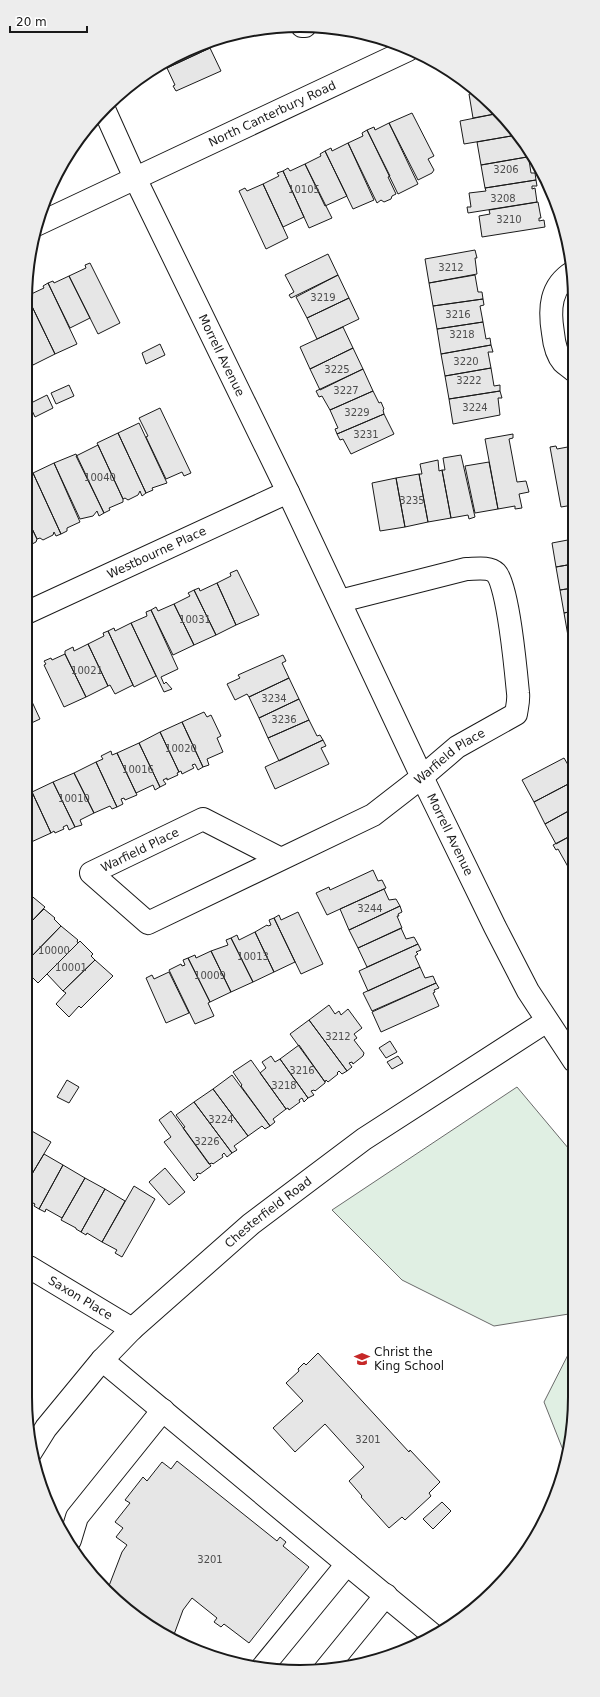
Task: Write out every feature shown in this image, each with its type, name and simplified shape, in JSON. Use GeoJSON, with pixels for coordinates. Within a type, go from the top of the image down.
{"type":"FeatureCollection","features":[{"type":"Feature","properties":{"kind":"street","name":"North Canterbury Road"},"geometry":{"type":"LineString","coordinates":[[44,221],[403,52]]}},
{"type":"Feature","properties":{"kind":"street","name":"Morrell Avenue"},"geometry":{"type":"LineString","coordinates":[[106,114],[135,178],[288,492],[494,927],[528,991],[568,1053]]}},
{"type":"Feature","properties":{"kind":"street"},"geometry":{"type":"LineString","coordinates":[[567,276],[556,287],[551,302],[550,316],[557,353],[568,366]]}},
{"type":"Feature","properties":{"kind":"street","name":"Westbourne Place"},"geometry":{"type":"LineString","coordinates":[[32,610],[288,492]]}},
{"type":"Feature","properties":{"kind":"street","name":"Warfield Place"},"geometry":{"type":"LineString","coordinates":[[281,859],[203,820],[91,873],[148,923],[373,815],[422,777],[457,747],[516,714],[518,694],[508,611],[501,580],[494,571],[466,569],[340,601]]}},
{"type":"Feature","properties":{"kind":"street","name":"Chesterfield Road"},"geometry":{"type":"LineString","coordinates":[[36,1444],[46,1428],[102,1360],[132,1329],[251,1224],[364,1140],[547,1021]]}},
{"type":"Feature","properties":{"kind":"street","name":"Saxon Place"},"geometry":{"type":"LineString","coordinates":[[32,1269],[132,1329]]}},
{"type":"Feature","properties":{"kind":"street"},"geometry":{"type":"LineString","coordinates":[[102,1360],[346,1564],[430,1631]]}},
{"type":"Feature","properties":{"kind":"street"},"geometry":{"type":"LineString","coordinates":[[71,1536],[77,1517],[163,1410]]}},
{"type":"Feature","properties":{"kind":"street"},"geometry":{"type":"LineString","coordinates":[[266,1663],[346,1564]]}},
{"type":"Feature","properties":{"kind":"street"},"geometry":{"type":"LineString","coordinates":[[330,1663],[386,1595]]}},
{"type":"Feature","properties":{"kind":"green space"},"geometry":{"type":"Polygon","coordinates":[[[517,1087],[568,1148],[568,1314],[494,1326],[402,1280],[332,1210],[517,1087]]]}},
{"type":"Feature","properties":{"kind":"green space"},"geometry":{"type":"Polygon","coordinates":[[[568,1355],[568,1397],[566,1432],[563,1450],[544,1402],[568,1355]]]}},
{"type":"Feature","properties":{"kind":"building"},"geometry":{"type":"Polygon","coordinates":[[[210,47],[210,48],[167,68],[197,52],[210,47]]]}},
{"type":"Feature","properties":{"kind":"building"},"geometry":{"type":"Polygon","coordinates":[[[210,48],[221,71],[176,91],[173,86],[175,85],[167,68],[210,48]]]}},
{"type":"Feature","properties":{"kind":"building"},"geometry":{"type":"Polygon","coordinates":[[[469,94],[471,94],[494,114],[473,118],[469,94]]]}},
{"type":"Feature","properties":{"kind":"building"},"geometry":{"type":"Polygon","coordinates":[[[412,113],[434,156],[428,159],[434,170],[432,173],[418,180],[389,123],[412,113]]]}},
{"type":"Feature","properties":{"kind":"building"},"geometry":{"type":"Polygon","coordinates":[[[494,114],[512,136],[464,144],[460,121],[494,114]]]}},
{"type":"Feature","properties":{"kind":"building"},"geometry":{"type":"Polygon","coordinates":[[[389,123],[418,184],[398,194],[367,130],[374,127],[375,130],[389,123]]]}},
{"type":"Feature","properties":{"kind":"building"},"geometry":{"type":"Polygon","coordinates":[[[367,130],[390,176],[388,177],[396,194],[392,196],[391,199],[384,202],[381,200],[377,203],[348,143],[363,136],[362,133],[367,130]]]}},
{"type":"Feature","properties":{"kind":"building"},"geometry":{"type":"Polygon","coordinates":[[[512,136],[527,157],[481,165],[477,142],[512,136]]]}},
{"type":"Feature","properties":{"kind":"building"},"geometry":{"type":"Polygon","coordinates":[[[348,143],[374,200],[353,209],[325,151],[331,148],[332,151],[348,143]]]}},
{"type":"Feature","properties":{"kind":"building"},"geometry":{"type":"Polygon","coordinates":[[[325,151],[347,196],[325,206],[305,164],[321,156],[320,154],[325,151]]]}},
{"type":"Feature","properties":{"kind":"building"},"geometry":{"type":"Polygon","coordinates":[[[527,157],[529,161],[531,173],[535,173],[536,180],[485,188],[481,165],[527,157]]]}},
{"type":"Feature","properties":{"kind":"building"},"geometry":{"type":"Polygon","coordinates":[[[305,164],[332,218],[309,228],[283,171],[288,168],[290,171],[305,164]]]}},
{"type":"Feature","properties":{"kind":"building"},"geometry":{"type":"Polygon","coordinates":[[[283,171],[304,217],[283,227],[263,184],[279,176],[277,173],[283,171]]]}},
{"type":"Feature","properties":{"kind":"building"},"geometry":{"type":"Polygon","coordinates":[[[536,180],[537,186],[532,186],[532,189],[535,188],[537,202],[468,213],[467,207],[471,207],[469,193],[486,191],[485,188],[536,180]]]}},
{"type":"Feature","properties":{"kind":"building"},"geometry":{"type":"Polygon","coordinates":[[[263,184],[288,238],[266,249],[239,191],[245,188],[247,191],[263,184]]]}},
{"type":"Feature","properties":{"kind":"building"},"geometry":{"type":"Polygon","coordinates":[[[538,202],[541,218],[539,218],[539,221],[544,220],[545,227],[482,237],[479,216],[490,214],[489,210],[538,202]]]}},
{"type":"Feature","properties":{"kind":"building"},"geometry":{"type":"Polygon","coordinates":[[[475,250],[477,258],[475,258],[477,274],[429,283],[425,259],[475,250]]]}},
{"type":"Feature","properties":{"kind":"building"},"geometry":{"type":"Polygon","coordinates":[[[328,254],[338,275],[291,298],[289,295],[294,292],[285,275],[328,254]]]}},
{"type":"Feature","properties":{"kind":"building"},"geometry":{"type":"Polygon","coordinates":[[[90,263],[120,323],[98,334],[69,276],[86,268],[85,265],[90,263]]]}},
{"type":"Feature","properties":{"kind":"building"},"geometry":{"type":"Polygon","coordinates":[[[338,275],[349,298],[307,318],[296,297],[338,275]]]}},
{"type":"Feature","properties":{"kind":"building"},"geometry":{"type":"Polygon","coordinates":[[[475,275],[478,292],[482,292],[483,299],[433,306],[429,283],[475,275]]]}},
{"type":"Feature","properties":{"kind":"building"},"geometry":{"type":"Polygon","coordinates":[[[69,276],[90,318],[70,328],[48,283],[53,281],[54,283],[69,276]]]}},
{"type":"Feature","properties":{"kind":"building"},"geometry":{"type":"Polygon","coordinates":[[[48,283],[77,344],[55,354],[32,306],[32,293],[44,288],[43,286],[48,283]]]}},
{"type":"Feature","properties":{"kind":"building"},"geometry":{"type":"Polygon","coordinates":[[[349,298],[359,319],[317,339],[307,318],[349,298]]]}},
{"type":"Feature","properties":{"kind":"building"},"geometry":{"type":"Polygon","coordinates":[[[483,299],[484,305],[480,306],[483,322],[437,329],[433,306],[483,299]]]}},
{"type":"Feature","properties":{"kind":"building"},"geometry":{"type":"Polygon","coordinates":[[[32,306],[55,354],[33,365],[32,363],[32,306]]]}},
{"type":"Feature","properties":{"kind":"building"},"geometry":{"type":"Polygon","coordinates":[[[483,322],[486,339],[490,338],[491,345],[441,354],[437,329],[483,322]]]}},
{"type":"Feature","properties":{"kind":"building"},"geometry":{"type":"Polygon","coordinates":[[[343,327],[353,348],[310,369],[300,347],[343,327]]]}},
{"type":"Feature","properties":{"kind":"building"},"geometry":{"type":"Polygon","coordinates":[[[160,344],[165,355],[146,364],[142,353],[160,344]]]}},
{"type":"Feature","properties":{"kind":"building"},"geometry":{"type":"Polygon","coordinates":[[[491,345],[493,352],[488,352],[491,368],[445,376],[441,354],[491,345]]]}},
{"type":"Feature","properties":{"kind":"building"},"geometry":{"type":"Polygon","coordinates":[[[353,348],[363,369],[320,390],[310,369],[353,348]]]}},
{"type":"Feature","properties":{"kind":"building"},"geometry":{"type":"Polygon","coordinates":[[[491,368],[494,386],[500,385],[500,391],[449,399],[445,376],[491,368]]]}},
{"type":"Feature","properties":{"kind":"building"},"geometry":{"type":"Polygon","coordinates":[[[363,369],[373,391],[330,410],[322,396],[319,397],[316,391],[363,369]]]}},
{"type":"Feature","properties":{"kind":"building"},"geometry":{"type":"Polygon","coordinates":[[[69,385],[74,396],[56,404],[51,393],[69,385]]]}},
{"type":"Feature","properties":{"kind":"building"},"geometry":{"type":"Polygon","coordinates":[[[373,391],[379,403],[381,402],[384,409],[384,414],[337,434],[335,429],[338,428],[330,410],[373,391]]]}},
{"type":"Feature","properties":{"kind":"building"},"geometry":{"type":"Polygon","coordinates":[[[500,391],[502,398],[498,398],[500,415],[453,424],[449,399],[500,391]]]}},
{"type":"Feature","properties":{"kind":"building"},"geometry":{"type":"Polygon","coordinates":[[[47,395],[53,408],[35,417],[32,410],[32,402],[47,395]]]}},
{"type":"Feature","properties":{"kind":"building"},"geometry":{"type":"Polygon","coordinates":[[[160,408],[191,473],[184,476],[182,472],[166,479],[146,437],[148,436],[139,418],[160,408]]]}},
{"type":"Feature","properties":{"kind":"building"},"geometry":{"type":"Polygon","coordinates":[[[384,414],[394,434],[351,454],[343,439],[340,440],[337,434],[384,414]]]}},
{"type":"Feature","properties":{"kind":"building"},"geometry":{"type":"Polygon","coordinates":[[[139,423],[167,483],[152,488],[153,490],[146,493],[118,433],[139,423]]]}},
{"type":"Feature","properties":{"kind":"building"},"geometry":{"type":"Polygon","coordinates":[[[118,433],[146,493],[142,496],[140,491],[138,495],[128,500],[125,498],[123,499],[97,443],[118,433]]]}},
{"type":"Feature","properties":{"kind":"building"},"geometry":{"type":"Polygon","coordinates":[[[513,434],[513,438],[509,439],[517,482],[526,481],[529,492],[519,494],[522,508],[515,509],[515,506],[498,509],[485,439],[513,434]]]}},
{"type":"Feature","properties":{"kind":"building"},"geometry":{"type":"Polygon","coordinates":[[[98,445],[123,499],[123,502],[109,508],[110,510],[104,513],[76,456],[98,445]]]}},
{"type":"Feature","properties":{"kind":"building"},"geometry":{"type":"Polygon","coordinates":[[[556,446],[557,449],[568,447],[568,506],[561,507],[550,447],[556,446]]]}},
{"type":"Feature","properties":{"kind":"building"},"geometry":{"type":"Polygon","coordinates":[[[76,454],[104,513],[99,516],[97,511],[93,516],[80,519],[54,463],[76,454]]]}},
{"type":"Feature","properties":{"kind":"building"},"geometry":{"type":"Polygon","coordinates":[[[461,455],[475,517],[469,519],[468,515],[451,518],[442,470],[445,470],[443,458],[461,455]]]}},
{"type":"Feature","properties":{"kind":"building"},"geometry":{"type":"Polygon","coordinates":[[[438,460],[439,471],[442,470],[451,518],[428,522],[419,474],[422,474],[420,464],[438,460]]]}},
{"type":"Feature","properties":{"kind":"building"},"geometry":{"type":"Polygon","coordinates":[[[489,462],[498,509],[475,513],[465,466],[489,462]]]}},
{"type":"Feature","properties":{"kind":"building"},"geometry":{"type":"Polygon","coordinates":[[[54,463],[80,522],[67,528],[67,531],[61,534],[33,473],[54,463]]]}},
{"type":"Feature","properties":{"kind":"building"},"geometry":{"type":"Polygon","coordinates":[[[32,474],[61,534],[56,536],[54,532],[53,535],[43,540],[40,538],[37,539],[32,529],[32,474]]]}},
{"type":"Feature","properties":{"kind":"building"},"geometry":{"type":"Polygon","coordinates":[[[419,474],[428,522],[405,527],[396,478],[419,474]]]}},
{"type":"Feature","properties":{"kind":"building"},"geometry":{"type":"Polygon","coordinates":[[[396,478],[405,527],[380,531],[372,483],[396,478]]]}},
{"type":"Feature","properties":{"kind":"building"},"geometry":{"type":"Polygon","coordinates":[[[32,529],[37,539],[36,542],[32,544],[32,529]]]}},
{"type":"Feature","properties":{"kind":"building"},"geometry":{"type":"Polygon","coordinates":[[[568,540],[568,565],[556,567],[552,543],[568,540]]]}},
{"type":"Feature","properties":{"kind":"building"},"geometry":{"type":"Polygon","coordinates":[[[568,565],[568,589],[560,590],[556,567],[568,565]]]}},
{"type":"Feature","properties":{"kind":"building"},"geometry":{"type":"Polygon","coordinates":[[[237,570],[259,615],[236,625],[217,583],[231,576],[230,573],[237,570]]]}},
{"type":"Feature","properties":{"kind":"building"},"geometry":{"type":"Polygon","coordinates":[[[217,583],[236,625],[216,635],[194,590],[199,588],[200,591],[217,583]]]}},
{"type":"Feature","properties":{"kind":"building"},"geometry":{"type":"Polygon","coordinates":[[[568,589],[568,612],[564,613],[560,590],[568,589]]]}},
{"type":"Feature","properties":{"kind":"building"},"geometry":{"type":"Polygon","coordinates":[[[194,590],[216,635],[194,645],[174,604],[190,596],[188,593],[194,590]]]}},
{"type":"Feature","properties":{"kind":"building"},"geometry":{"type":"Polygon","coordinates":[[[174,604],[194,645],[173,655],[151,610],[156,607],[158,611],[174,604]]]}},
{"type":"Feature","properties":{"kind":"building"},"geometry":{"type":"Polygon","coordinates":[[[151,610],[178,669],[161,677],[164,684],[166,682],[172,689],[164,692],[131,623],[147,616],[146,612],[151,610]]]}},
{"type":"Feature","properties":{"kind":"building"},"geometry":{"type":"Polygon","coordinates":[[[568,612],[568,636],[564,613],[568,612]]]}},
{"type":"Feature","properties":{"kind":"building"},"geometry":{"type":"Polygon","coordinates":[[[131,623],[156,676],[134,687],[108,631],[114,628],[115,631],[131,623]]]}},
{"type":"Feature","properties":{"kind":"building"},"geometry":{"type":"Polygon","coordinates":[[[108,631],[133,685],[115,694],[110,685],[108,686],[88,644],[104,636],[103,633],[108,631]]]}},
{"type":"Feature","properties":{"kind":"building"},"geometry":{"type":"Polygon","coordinates":[[[88,644],[108,686],[86,697],[65,654],[65,651],[73,647],[74,651],[88,644]]]}},
{"type":"Feature","properties":{"kind":"building"},"geometry":{"type":"Polygon","coordinates":[[[65,654],[86,697],[64,707],[44,665],[46,664],[44,661],[51,658],[52,660],[65,654]]]}},
{"type":"Feature","properties":{"kind":"building"},"geometry":{"type":"Polygon","coordinates":[[[283,655],[286,661],[282,663],[289,678],[249,697],[247,694],[235,700],[227,684],[240,678],[238,675],[283,655]]]}},
{"type":"Feature","properties":{"kind":"building"},"geometry":{"type":"Polygon","coordinates":[[[289,678],[299,699],[259,718],[249,697],[289,678]]]}},
{"type":"Feature","properties":{"kind":"building"},"geometry":{"type":"Polygon","coordinates":[[[299,699],[309,720],[268,738],[259,718],[299,699]]]}},
{"type":"Feature","properties":{"kind":"building"},"geometry":{"type":"Polygon","coordinates":[[[32,702],[40,719],[32,723],[32,702]]]}},
{"type":"Feature","properties":{"kind":"building"},"geometry":{"type":"Polygon","coordinates":[[[204,712],[207,717],[211,715],[221,736],[217,738],[223,752],[207,759],[209,765],[203,767],[182,722],[204,712]]]}},
{"type":"Feature","properties":{"kind":"building"},"geometry":{"type":"Polygon","coordinates":[[[309,720],[317,736],[320,735],[323,740],[279,761],[268,738],[309,720]]]}},
{"type":"Feature","properties":{"kind":"building"},"geometry":{"type":"Polygon","coordinates":[[[182,722],[203,767],[198,770],[195,764],[192,765],[194,768],[182,774],[181,771],[179,772],[160,732],[182,722]]]}},
{"type":"Feature","properties":{"kind":"building"},"geometry":{"type":"Polygon","coordinates":[[[160,732],[179,772],[177,773],[178,775],[167,780],[167,778],[163,780],[166,784],[160,787],[139,743],[160,732]]]}},
{"type":"Feature","properties":{"kind":"building"},"geometry":{"type":"Polygon","coordinates":[[[323,740],[326,746],[321,748],[329,764],[275,789],[265,767],[323,740]]]}},
{"type":"Feature","properties":{"kind":"building"},"geometry":{"type":"Polygon","coordinates":[[[139,743],[160,787],[155,790],[153,785],[136,793],[117,753],[139,743]]]}},
{"type":"Feature","properties":{"kind":"building"},"geometry":{"type":"Polygon","coordinates":[[[111,751],[112,755],[117,753],[137,795],[125,800],[124,798],[121,799],[123,804],[117,807],[96,762],[103,759],[101,756],[111,751]]]}},
{"type":"Feature","properties":{"kind":"building"},"geometry":{"type":"Polygon","coordinates":[[[564,758],[568,765],[568,784],[534,802],[522,780],[564,758]]]}},
{"type":"Feature","properties":{"kind":"building"},"geometry":{"type":"Polygon","coordinates":[[[96,762],[117,807],[112,809],[110,806],[94,813],[74,773],[96,762]]]}},
{"type":"Feature","properties":{"kind":"building"},"geometry":{"type":"Polygon","coordinates":[[[74,773],[94,813],[80,820],[82,825],[75,827],[53,782],[74,773]]]}},
{"type":"Feature","properties":{"kind":"building"},"geometry":{"type":"Polygon","coordinates":[[[53,782],[75,827],[69,830],[67,825],[63,827],[64,829],[51,833],[32,792],[53,782]]]}},
{"type":"Feature","properties":{"kind":"building"},"geometry":{"type":"Polygon","coordinates":[[[568,784],[568,811],[545,824],[534,802],[568,784]]]}},
{"type":"Feature","properties":{"kind":"building"},"geometry":{"type":"Polygon","coordinates":[[[32,792],[51,833],[32,842],[32,792]]]}},
{"type":"Feature","properties":{"kind":"building"},"geometry":{"type":"Polygon","coordinates":[[[568,811],[568,837],[556,844],[545,824],[568,811]]]}},
{"type":"Feature","properties":{"kind":"building"},"geometry":{"type":"Polygon","coordinates":[[[568,837],[568,865],[558,849],[556,850],[553,845],[568,837]]]}},
{"type":"Feature","properties":{"kind":"building"},"geometry":{"type":"Polygon","coordinates":[[[373,870],[378,881],[382,880],[386,888],[327,915],[316,893],[329,887],[330,890],[373,870]]]}},
{"type":"Feature","properties":{"kind":"building"},"geometry":{"type":"Polygon","coordinates":[[[384,889],[389,900],[396,899],[400,906],[349,930],[340,909],[384,889]]]}},
{"type":"Feature","properties":{"kind":"building"},"geometry":{"type":"Polygon","coordinates":[[[32,896],[45,907],[32,921],[32,896]]]}},
{"type":"Feature","properties":{"kind":"building"},"geometry":{"type":"Polygon","coordinates":[[[400,906],[402,912],[398,914],[399,916],[397,916],[402,928],[358,948],[349,930],[400,906]]]}},
{"type":"Feature","properties":{"kind":"building"},"geometry":{"type":"Polygon","coordinates":[[[44,909],[55,918],[54,919],[61,926],[32,956],[32,921],[44,909]]]}},
{"type":"Feature","properties":{"kind":"building"},"geometry":{"type":"Polygon","coordinates":[[[298,912],[323,964],[301,974],[274,918],[279,915],[281,920],[298,912]]]}},
{"type":"Feature","properties":{"kind":"building"},"geometry":{"type":"Polygon","coordinates":[[[274,918],[295,962],[274,972],[255,932],[267,925],[271,925],[269,920],[274,918]]]}},
{"type":"Feature","properties":{"kind":"building"},"geometry":{"type":"Polygon","coordinates":[[[61,926],[78,940],[78,943],[38,983],[32,977],[32,956],[61,926]]]}},
{"type":"Feature","properties":{"kind":"building"},"geometry":{"type":"Polygon","coordinates":[[[401,928],[406,939],[414,937],[418,944],[367,967],[358,948],[401,928]]]}},
{"type":"Feature","properties":{"kind":"building"},"geometry":{"type":"Polygon","coordinates":[[[255,932],[274,972],[253,982],[231,938],[237,935],[239,940],[255,932]]]}},
{"type":"Feature","properties":{"kind":"building"},"geometry":{"type":"Polygon","coordinates":[[[231,938],[253,982],[231,992],[211,951],[228,945],[226,940],[231,938]]]}},
{"type":"Feature","properties":{"kind":"building"},"geometry":{"type":"Polygon","coordinates":[[[80,941],[93,954],[91,956],[95,960],[63,991],[47,974],[80,941]]]}},
{"type":"Feature","properties":{"kind":"building"},"geometry":{"type":"Polygon","coordinates":[[[418,944],[421,950],[416,952],[418,954],[415,956],[420,967],[368,991],[359,971],[418,944]]]}},
{"type":"Feature","properties":{"kind":"building"},"geometry":{"type":"Polygon","coordinates":[[[211,951],[231,992],[210,1002],[188,958],[195,955],[196,958],[211,951]]]}},
{"type":"Feature","properties":{"kind":"building"},"geometry":{"type":"Polygon","coordinates":[[[188,958],[210,1002],[208,1003],[214,1016],[195,1024],[169,970],[181,964],[182,966],[185,965],[183,960],[188,958]]]}},
{"type":"Feature","properties":{"kind":"building"},"geometry":{"type":"Polygon","coordinates":[[[95,960],[113,976],[81,1008],[79,1006],[69,1017],[56,1004],[66,993],[63,991],[95,960]]]}},
{"type":"Feature","properties":{"kind":"building"},"geometry":{"type":"Polygon","coordinates":[[[420,967],[425,978],[433,976],[436,983],[372,1011],[363,993],[420,967]]]}},
{"type":"Feature","properties":{"kind":"building"},"geometry":{"type":"Polygon","coordinates":[[[169,972],[189,1013],[166,1023],[146,978],[152,975],[154,979],[169,972]]]}},
{"type":"Feature","properties":{"kind":"building"},"geometry":{"type":"Polygon","coordinates":[[[436,983],[439,988],[434,990],[435,992],[433,993],[439,1006],[381,1032],[372,1012],[436,983]]]}},
{"type":"Feature","properties":{"kind":"building"},"geometry":{"type":"Polygon","coordinates":[[[329,1005],[335,1014],[339,1011],[341,1015],[348,1009],[362,1028],[354,1034],[357,1038],[354,1040],[364,1053],[363,1056],[353,1064],[352,1062],[349,1063],[352,1067],[347,1071],[309,1020],[329,1005]]]}},
{"type":"Feature","properties":{"kind":"building"},"geometry":{"type":"Polygon","coordinates":[[[309,1020],[347,1071],[342,1074],[339,1071],[337,1073],[338,1074],[328,1082],[326,1080],[325,1082],[290,1034],[309,1020]]]}},
{"type":"Feature","properties":{"kind":"building"},"geometry":{"type":"Polygon","coordinates":[[[390,1041],[397,1052],[386,1058],[379,1048],[390,1041]]]}},
{"type":"Feature","properties":{"kind":"building"},"geometry":{"type":"Polygon","coordinates":[[[299,1045],[325,1082],[315,1091],[311,1091],[314,1095],[308,1098],[280,1059],[299,1045]]]}},
{"type":"Feature","properties":{"kind":"building"},"geometry":{"type":"Polygon","coordinates":[[[271,1056],[275,1062],[280,1059],[308,1098],[304,1102],[302,1098],[299,1100],[300,1102],[289,1110],[288,1108],[286,1109],[260,1073],[266,1068],[262,1062],[271,1056]]]}},
{"type":"Feature","properties":{"kind":"building"},"geometry":{"type":"Polygon","coordinates":[[[398,1056],[403,1063],[392,1069],[387,1062],[398,1056]]]}},
{"type":"Feature","properties":{"kind":"building"},"geometry":{"type":"Polygon","coordinates":[[[251,1060],[286,1109],[273,1119],[275,1122],[270,1126],[241,1086],[242,1085],[233,1072],[251,1060]]]}},
{"type":"Feature","properties":{"kind":"building"},"geometry":{"type":"Polygon","coordinates":[[[232,1075],[270,1126],[265,1129],[262,1126],[248,1136],[213,1089],[232,1075]]]}},
{"type":"Feature","properties":{"kind":"building"},"geometry":{"type":"Polygon","coordinates":[[[67,1080],[79,1087],[69,1103],[57,1097],[67,1080]]]}},
{"type":"Feature","properties":{"kind":"building"},"geometry":{"type":"Polygon","coordinates":[[[213,1089],[248,1136],[234,1146],[237,1150],[232,1153],[194,1102],[213,1089]]]}},
{"type":"Feature","properties":{"kind":"building"},"geometry":{"type":"Polygon","coordinates":[[[194,1102],[232,1153],[227,1157],[224,1153],[222,1155],[223,1157],[213,1164],[209,1164],[183,1128],[185,1127],[176,1115],[194,1102]]]}},
{"type":"Feature","properties":{"kind":"building"},"geometry":{"type":"Polygon","coordinates":[[[171,1111],[211,1166],[200,1174],[196,1174],[198,1177],[194,1181],[164,1142],[171,1137],[159,1120],[171,1111]]]}},
{"type":"Feature","properties":{"kind":"building"},"geometry":{"type":"Polygon","coordinates":[[[32,1131],[51,1142],[32,1174],[32,1131]]]}},
{"type":"Feature","properties":{"kind":"building"},"geometry":{"type":"Polygon","coordinates":[[[44,1154],[63,1165],[39,1209],[34,1206],[35,1204],[32,1202],[32,1174],[44,1154]]]}},
{"type":"Feature","properties":{"kind":"building"},"geometry":{"type":"Polygon","coordinates":[[[63,1165],[85,1178],[62,1218],[46,1209],[45,1212],[39,1209],[63,1165]]]}},
{"type":"Feature","properties":{"kind":"building"},"geometry":{"type":"Polygon","coordinates":[[[165,1168],[185,1192],[169,1205],[149,1182],[165,1168]]]}},
{"type":"Feature","properties":{"kind":"building"},"geometry":{"type":"Polygon","coordinates":[[[85,1178],[105,1189],[81,1232],[61,1220],[85,1178]]]}},
{"type":"Feature","properties":{"kind":"building"},"geometry":{"type":"Polygon","coordinates":[[[134,1186],[155,1199],[122,1257],[115,1253],[117,1250],[102,1242],[134,1186]]]}},
{"type":"Feature","properties":{"kind":"building"},"geometry":{"type":"Polygon","coordinates":[[[105,1189],[125,1201],[102,1242],[87,1233],[86,1235],[81,1232],[105,1189]]]}},
{"type":"Feature","properties":{"kind":"building"},"geometry":{"type":"Polygon","coordinates":[[[318,1353],[409,1452],[410,1450],[440,1482],[429,1493],[431,1496],[405,1520],[402,1517],[389,1528],[361,1497],[362,1496],[349,1481],[364,1467],[325,1424],[295,1452],[273,1428],[303,1401],[286,1383],[299,1371],[298,1369],[304,1363],[306,1365],[318,1353]]]}},
{"type":"Feature","properties":{"kind":"building"},"geometry":{"type":"Polygon","coordinates":[[[177,1461],[277,1541],[280,1537],[286,1542],[283,1546],[309,1567],[249,1643],[224,1624],[221,1627],[214,1622],[217,1618],[192,1598],[183,1610],[174,1633],[137,1610],[109,1586],[122,1552],[127,1545],[116,1537],[123,1528],[115,1522],[130,1503],[125,1500],[143,1477],[147,1481],[162,1462],[171,1469],[177,1461]]]}},
{"type":"Feature","properties":{"kind":"building"},"geometry":{"type":"Polygon","coordinates":[[[442,1502],[451,1511],[433,1529],[423,1519],[442,1502]]]}},
{"type":"Feature","properties":{"kind":"place","name":"Christ the King School"},"geometry":{"type":"Point","coordinates":[362,1359]}}]}
